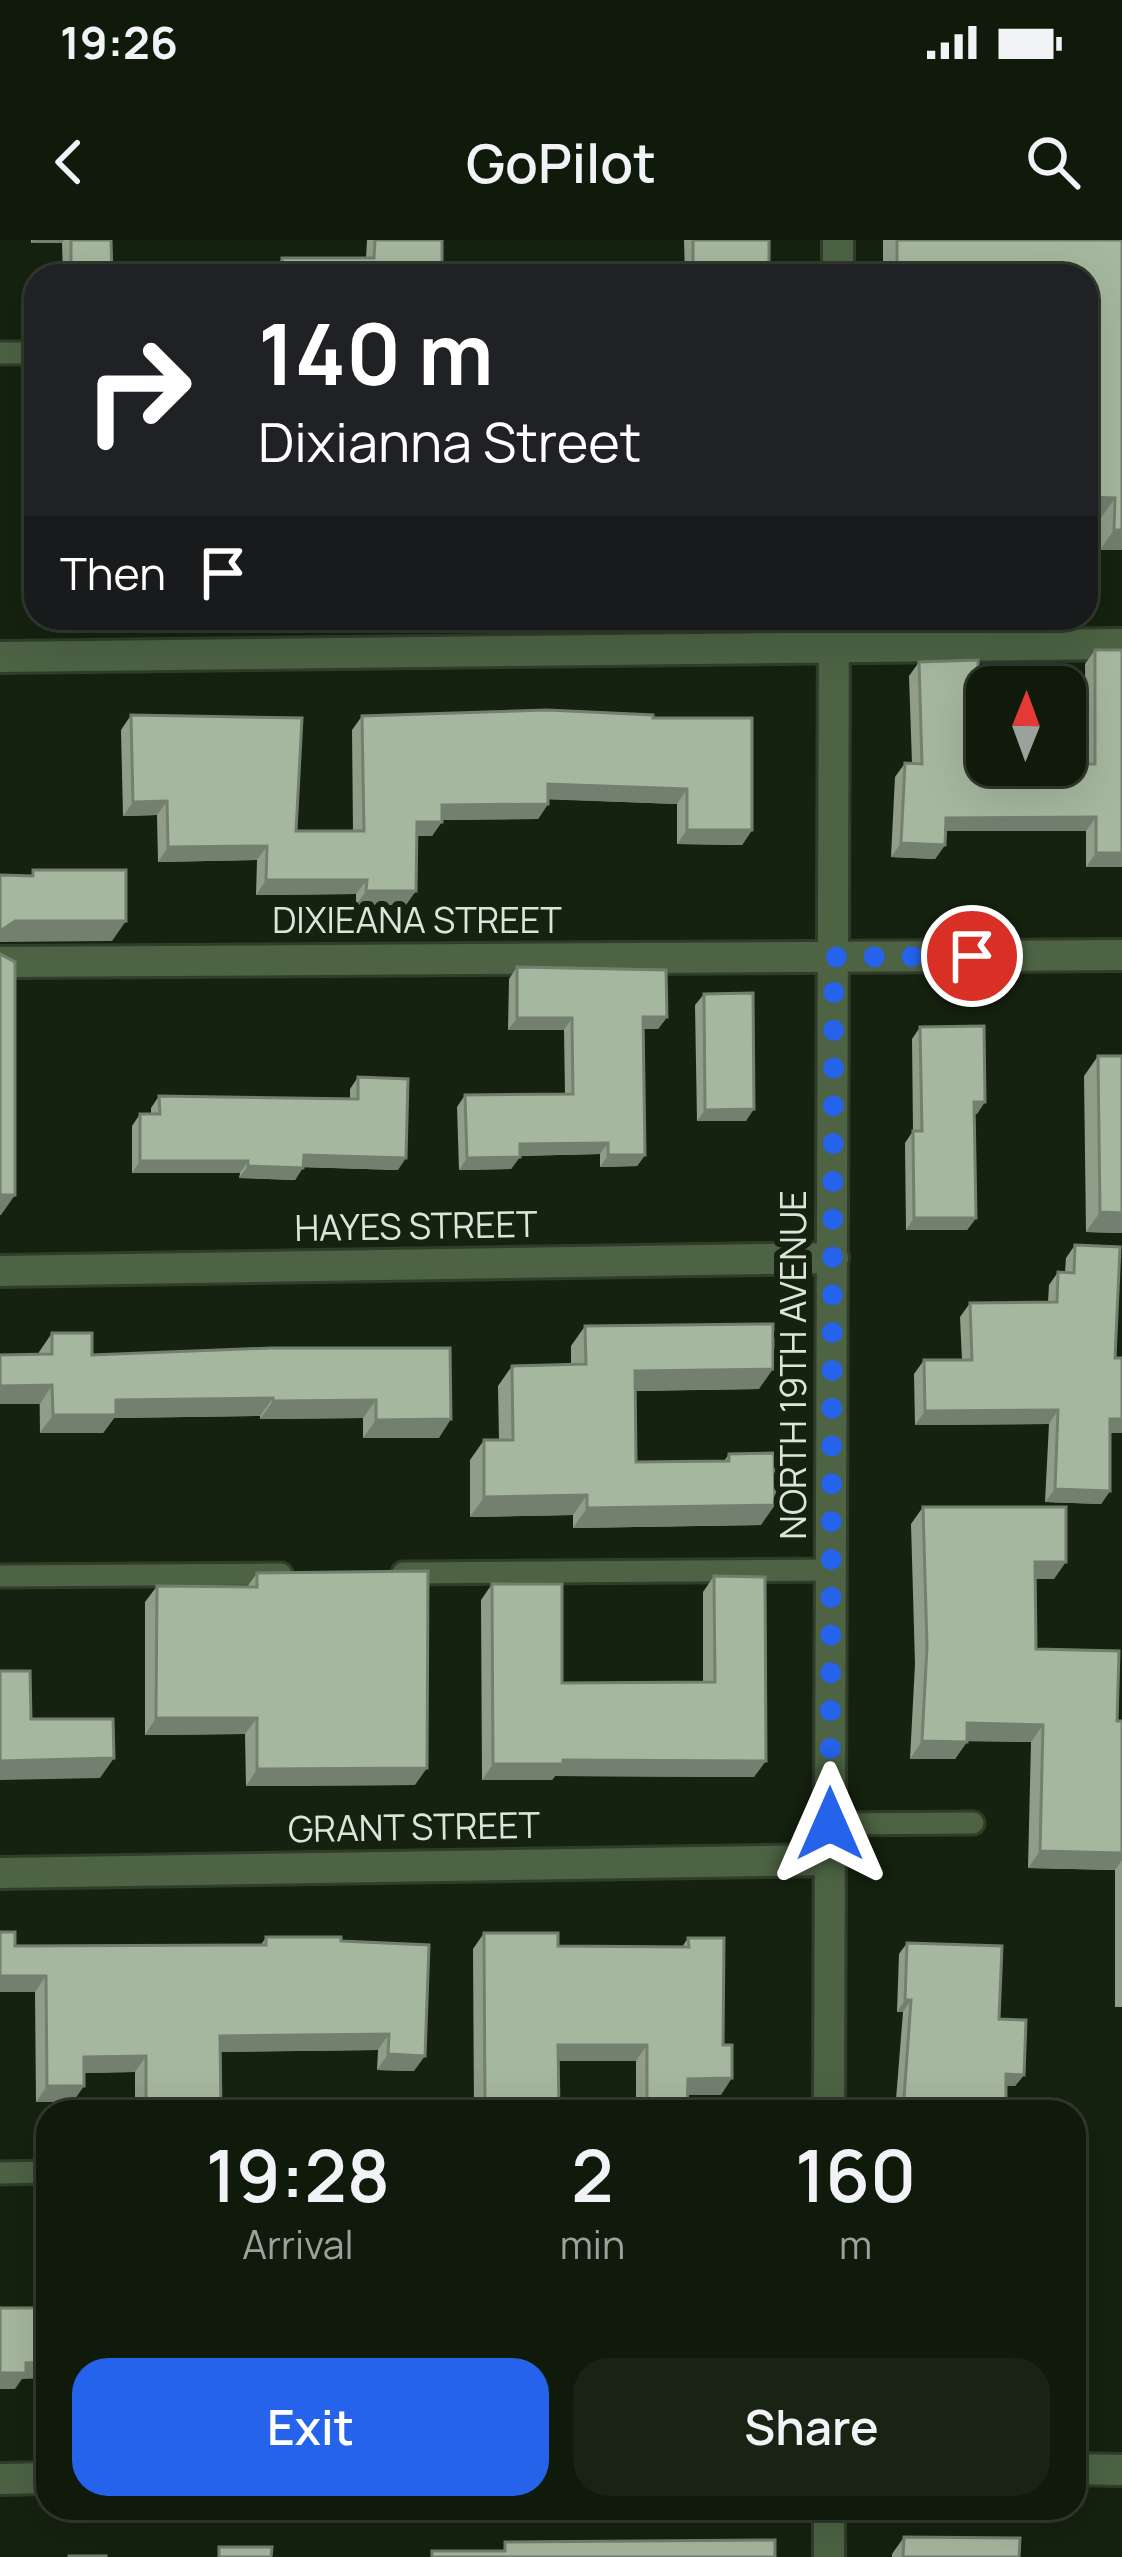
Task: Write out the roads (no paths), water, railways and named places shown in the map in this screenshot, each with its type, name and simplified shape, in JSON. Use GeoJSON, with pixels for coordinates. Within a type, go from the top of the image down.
{"type":"FeatureCollection","features":[{"type":"Feature","properties":{"kind":"street"},"geometry":{"type":"LineString","coordinates":[[0,657],[834,633],[1122,644]]}},
{"type":"Feature","properties":{"kind":"street","name":"NORTH 19TH AVENUE"},"geometry":{"type":"LineString","coordinates":[[829,2100],[834,633]]}},
{"type":"Feature","properties":{"kind":"street","name":"DIXIEANA STREET"},"geometry":{"type":"LineString","coordinates":[[0,962],[1122,955]]}},
{"type":"Feature","properties":{"kind":"street","name":"HAYES STREET"},"geometry":{"type":"LineString","coordinates":[[0,1271],[832,1258]]}},
{"type":"Feature","properties":{"kind":"street","name":"GRANT STREET"},"geometry":{"type":"LineString","coordinates":[[0,1873],[829,1860]]}},
{"type":"Feature","properties":{"kind":"street"},"geometry":{"type":"LineString","coordinates":[[1086,2469],[1122,2470]]}},
{"type":"Feature","properties":{"kind":"street"},"geometry":{"type":"LineString","coordinates":[[0,2479],[36,2478]]}},
{"type":"Feature","properties":{"kind":"street"},"geometry":{"type":"LineString","coordinates":[[829,2520],[829,2557]]}},
{"type":"Feature","properties":{"kind":"lane"},"geometry":{"type":"LineString","coordinates":[[380,1574],[831,1570]]}},
{"type":"Feature","properties":{"kind":"lane"},"geometry":{"type":"LineString","coordinates":[[0,1576],[308,1574]]}},
{"type":"Feature","properties":{"kind":"lane"},"geometry":{"type":"LineString","coordinates":[[830,1824],[973,1823]]}},
{"type":"Feature","properties":{"kind":"lane"},"geometry":{"type":"LineString","coordinates":[[0,2173],[36,2172]]}}]}
